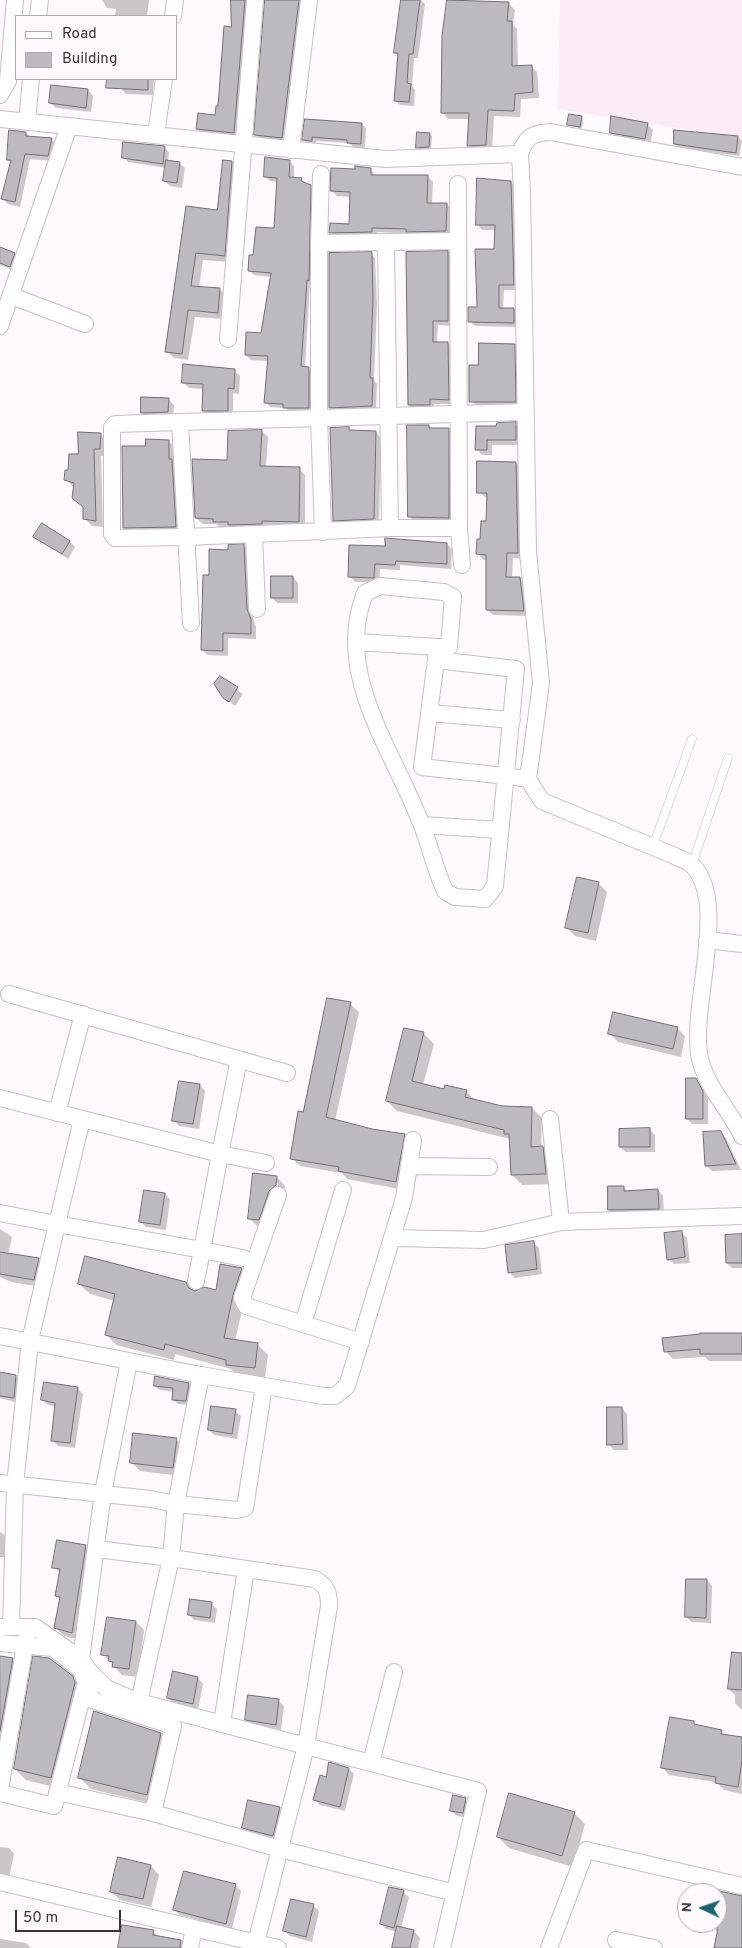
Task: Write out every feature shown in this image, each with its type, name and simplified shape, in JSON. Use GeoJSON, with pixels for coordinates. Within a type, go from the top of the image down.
{"type":"FeatureCollection","features":[{"type":"Feature","properties":{"kind":"street"},"geometry":{"type":"LineString","coordinates":[[0,95],[8,82],[15,0]]}},
{"type":"Feature","properties":{"kind":"street"},"geometry":{"type":"LineString","coordinates":[[38,15],[40,0]]}},
{"type":"Feature","properties":{"kind":"street"},"geometry":{"type":"LineString","coordinates":[[173,15],[175,0]]}},
{"type":"Feature","properties":{"kind":"street"},"geometry":{"type":"LineString","coordinates":[[228,339],[255,0]]}},
{"type":"Feature","properties":{"kind":"street"},"geometry":{"type":"LineString","coordinates":[[291,150],[308,0]]}},
{"type":"Feature","properties":{"kind":"street"},"geometry":{"type":"LineString","coordinates":[[27,121],[31,80]]}},
{"type":"Feature","properties":{"kind":"street"},"geometry":{"type":"LineString","coordinates":[[156,134],[164,80]]}},
{"type":"Feature","properties":{"kind":"street"},"geometry":{"type":"LineString","coordinates":[[0,119],[385,159],[520,154]]}},
{"type":"Feature","properties":{"kind":"street"},"geometry":{"type":"LineString","coordinates":[[0,326],[12,296],[69,126]]}},
{"type":"Feature","properties":{"kind":"street"},"geometry":{"type":"LineString","coordinates":[[742,167],[550,132],[534,133],[524,140],[520,154],[528,552],[540,676],[528,779],[542,801],[652,846],[692,865],[708,892],[710,910],[701,988],[700,1058],[707,1078],[742,1136]]}},
{"type":"Feature","properties":{"kind":"street"},"geometry":{"type":"LineString","coordinates":[[321,174],[318,243],[319,418],[323,532]]}},
{"type":"Feature","properties":{"kind":"street"},"geometry":{"type":"LineString","coordinates":[[458,184],[459,528],[462,566]]}},
{"type":"Feature","properties":{"kind":"street"},"geometry":{"type":"LineString","coordinates":[[318,243],[458,241]]}},
{"type":"Feature","properties":{"kind":"street"},"geometry":{"type":"LineString","coordinates":[[386,243],[390,528]]}},
{"type":"Feature","properties":{"kind":"street"},"geometry":{"type":"LineString","coordinates":[[12,296],[85,324]]}},
{"type":"Feature","properties":{"kind":"street"},"geometry":{"type":"LineString","coordinates":[[459,528],[390,528],[119,539],[112,534],[113,425],[460,412],[524,412]]}},
{"type":"Feature","properties":{"kind":"street"},"geometry":{"type":"LineString","coordinates":[[180,422],[188,537],[190,623]]}},
{"type":"Feature","properties":{"kind":"street"},"geometry":{"type":"LineString","coordinates":[[254,535],[258,609]]}},
{"type":"Feature","properties":{"kind":"street"},"geometry":{"type":"LineString","coordinates":[[436,653],[449,647],[453,597],[444,592],[380,586],[365,593],[356,642],[361,680],[366,699],[422,825],[445,891],[455,897],[485,899],[495,886],[504,776],[512,720],[516,669]]}},
{"type":"Feature","properties":{"kind":"street"},"geometry":{"type":"LineString","coordinates":[[356,642],[436,653],[516,669],[540,676]]}},
{"type":"Feature","properties":{"kind":"street"},"geometry":{"type":"LineString","coordinates":[[422,767],[436,653]]}},
{"type":"Feature","properties":{"kind":"street"},"geometry":{"type":"LineString","coordinates":[[430,713],[512,720]]}},
{"type":"Feature","properties":{"kind":"street"},"geometry":{"type":"LineString","coordinates":[[402,781],[422,767],[528,779]]}},
{"type":"Feature","properties":{"kind":"street"},"geometry":{"type":"LineString","coordinates":[[422,825],[500,830]]}},
{"type":"Feature","properties":{"kind":"street"},"geometry":{"type":"LineString","coordinates":[[707,940],[742,944]]}},
{"type":"Feature","properties":{"kind":"street"},"geometry":{"type":"LineString","coordinates":[[8,994],[287,1073]]}},
{"type":"Feature","properties":{"kind":"street"},"geometry":{"type":"LineString","coordinates":[[57,1113],[83,1014]]}},
{"type":"Feature","properties":{"kind":"street"},"geometry":{"type":"LineString","coordinates":[[196,1281],[239,1059]]}},
{"type":"Feature","properties":{"kind":"street"},"geometry":{"type":"LineString","coordinates":[[0,1098],[220,1154],[266,1163]]}},
{"type":"Feature","properties":{"kind":"street"},"geometry":{"type":"LineString","coordinates":[[82,1119],[30,1341],[7,1484],[5,1627],[35,1627],[85,1672],[106,1688],[139,1702],[478,1791],[442,1948]]}},
{"type":"Feature","properties":{"kind":"street"},"geometry":{"type":"LineString","coordinates":[[550,1119],[561,1222]]}},
{"type":"Feature","properties":{"kind":"street"},"geometry":{"type":"LineString","coordinates":[[0,1336],[201,1375],[323,1396],[341,1393],[348,1386],[392,1238],[410,1166],[413,1140]]}},
{"type":"Feature","properties":{"kind":"street"},"geometry":{"type":"LineString","coordinates":[[410,1166],[489,1167]]}},
{"type":"Feature","properties":{"kind":"street"},"geometry":{"type":"LineString","coordinates":[[303,1324],[343,1190]]}},
{"type":"Feature","properties":{"kind":"street"},"geometry":{"type":"LineString","coordinates":[[278,1195],[242,1298],[243,1303],[246,1306],[361,1342]]}},
{"type":"Feature","properties":{"kind":"street"},"geometry":{"type":"LineString","coordinates":[[0,1213],[243,1258]]}},
{"type":"Feature","properties":{"kind":"street"},"geometry":{"type":"LineString","coordinates":[[392,1238],[484,1240],[561,1222],[742,1216]]}},
{"type":"Feature","properties":{"kind":"street"},"geometry":{"type":"LineString","coordinates":[[0,1793],[54,1806],[85,1672],[103,1493],[129,1361]]}},
{"type":"Feature","properties":{"kind":"street"},"geometry":{"type":"LineString","coordinates":[[139,1702],[171,1558],[176,1504],[201,1375]]}},
{"type":"Feature","properties":{"kind":"street"},"geometry":{"type":"LineString","coordinates":[[7,1484],[103,1493],[176,1504],[237,1510],[245,1508],[264,1386]]}},
{"type":"Feature","properties":{"kind":"street"},"geometry":{"type":"LineString","coordinates":[[96,1549],[315,1578],[322,1583],[329,1593],[326,1632],[306,1746],[256,1943]]}},
{"type":"Feature","properties":{"kind":"street"},"geometry":{"type":"LineString","coordinates":[[222,1723],[246,1569]]}},
{"type":"Feature","properties":{"kind":"street"},"geometry":{"type":"LineString","coordinates":[[0,1789],[27,1644],[28,1627]]}},
{"type":"Feature","properties":{"kind":"street"},"geometry":{"type":"LineString","coordinates":[[0,1643],[27,1644],[53,1648],[85,1672],[92,1700],[173,1726],[153,1813]]}},
{"type":"Feature","properties":{"kind":"street"},"geometry":{"type":"LineString","coordinates":[[371,1763],[394,1672]]}},
{"type":"Feature","properties":{"kind":"street"},"geometry":{"type":"LineString","coordinates":[[57,1792],[153,1813],[280,1849],[455,1893]]}},
{"type":"Feature","properties":{"kind":"street"},"geometry":{"type":"LineString","coordinates":[[549,1948],[586,1850],[742,1886]]}},
{"type":"Feature","properties":{"kind":"street"},"geometry":{"type":"LineString","coordinates":[[0,1882],[278,1948]]}},
{"type":"Feature","properties":{"kind":"street"},"geometry":{"type":"LineString","coordinates":[[190,1948],[194,1928]]}},
{"type":"Feature","properties":{"kind":"street"},"geometry":{"type":"LineString","coordinates":[[616,1940],[654,1948]]}},
{"type":"Feature","properties":{"kind":"lane"},"geometry":{"type":"LineString","coordinates":[[652,846],[692,740]]}},
{"type":"Feature","properties":{"kind":"lane"},"geometry":{"type":"LineString","coordinates":[[692,865],[728,758]]}},
{"type":"Feature","properties":{"kind":"shaded area"},"geometry":{"type":"Polygon","coordinates":[[[560,0],[742,0],[742,138],[558,109],[560,0]]]}},
{"type":"Feature","properties":{"kind":"building"},"geometry":{"type":"Polygon","coordinates":[[[231,0],[245,0],[234,133],[196,129],[198,113],[215,115],[216,106],[218,106],[224,26],[231,27],[231,0]]]}},
{"type":"Feature","properties":{"kind":"building"},"geometry":{"type":"Polygon","coordinates":[[[265,0],[299,0],[282,138],[254,135],[265,0]]]}},
{"type":"Feature","properties":{"kind":"building"},"geometry":{"type":"Polygon","coordinates":[[[401,0],[420,0],[413,54],[409,54],[407,83],[411,84],[409,102],[394,101],[398,53],[394,53],[401,0]]]}},
{"type":"Feature","properties":{"kind":"building"},"geometry":{"type":"Polygon","coordinates":[[[447,0],[509,2],[507,21],[512,21],[512,66],[532,65],[533,92],[515,94],[514,111],[488,110],[486,145],[467,146],[469,113],[441,113],[442,36],[447,0]]]}},
{"type":"Feature","properties":{"kind":"building"},"geometry":{"type":"Polygon","coordinates":[[[107,80],[148,80],[148,90],[106,88],[107,80]]]}},
{"type":"Feature","properties":{"kind":"building"},"geometry":{"type":"Polygon","coordinates":[[[51,85],[88,89],[86,108],[49,103],[51,85]]]}},
{"type":"Feature","properties":{"kind":"building"},"geometry":{"type":"Polygon","coordinates":[[[569,114],[582,116],[580,127],[567,125],[569,114]]]}},
{"type":"Feature","properties":{"kind":"building"},"geometry":{"type":"Polygon","coordinates":[[[611,116],[648,123],[645,139],[610,133],[611,116]]]}},
{"type":"Feature","properties":{"kind":"building"},"geometry":{"type":"Polygon","coordinates":[[[305,119],[362,123],[361,144],[347,143],[347,140],[312,137],[312,141],[302,140],[305,119]]]}},
{"type":"Feature","properties":{"kind":"building"},"geometry":{"type":"Polygon","coordinates":[[[9,130],[26,132],[26,136],[52,138],[48,156],[25,154],[15,202],[1,199],[11,160],[7,160],[9,130]]]}},
{"type":"Feature","properties":{"kind":"building"},"geometry":{"type":"Polygon","coordinates":[[[674,130],[738,136],[736,153],[674,144],[674,130]]]}},
{"type":"Feature","properties":{"kind":"building"},"geometry":{"type":"Polygon","coordinates":[[[417,132],[430,133],[429,147],[416,148],[417,132]]]}},
{"type":"Feature","properties":{"kind":"building"},"geometry":{"type":"Polygon","coordinates":[[[123,142],[165,146],[163,164],[122,158],[123,142]]]}},
{"type":"Feature","properties":{"kind":"building"},"geometry":{"type":"Polygon","coordinates":[[[265,157],[290,160],[289,177],[302,178],[301,181],[311,185],[309,281],[307,280],[301,366],[309,367],[309,408],[283,408],[283,404],[264,403],[268,356],[245,355],[246,332],[261,333],[271,273],[248,271],[249,255],[253,255],[256,227],[274,228],[277,178],[264,177],[265,157]]]}},
{"type":"Feature","properties":{"kind":"building"},"geometry":{"type":"Polygon","coordinates":[[[166,160],[180,162],[177,183],[163,181],[166,160]]]}},
{"type":"Feature","properties":{"kind":"building"},"geometry":{"type":"Polygon","coordinates":[[[223,160],[232,161],[225,256],[196,253],[191,286],[220,288],[218,313],[188,310],[182,354],[165,352],[186,206],[217,210],[223,160]]]}},
{"type":"Feature","properties":{"kind":"building"},"geometry":{"type":"Polygon","coordinates":[[[355,166],[371,168],[371,175],[428,175],[427,203],[447,203],[446,231],[406,232],[406,229],[372,228],[372,232],[329,233],[330,223],[349,224],[350,192],[330,191],[331,168],[355,169],[355,166]]]}},
{"type":"Feature","properties":{"kind":"building"},"geometry":{"type":"Polygon","coordinates":[[[477,178],[511,181],[514,285],[499,285],[499,308],[514,308],[514,323],[468,322],[468,307],[477,307],[475,249],[494,249],[495,225],[476,225],[477,178]]]}},
{"type":"Feature","properties":{"kind":"building"},"geometry":{"type":"Polygon","coordinates":[[[0,247],[15,253],[10,267],[0,263],[0,247]]]}},
{"type":"Feature","properties":{"kind":"building"},"geometry":{"type":"Polygon","coordinates":[[[448,251],[448,321],[433,321],[433,342],[448,342],[449,400],[430,399],[430,405],[408,405],[406,252],[448,251]]]}},
{"type":"Feature","properties":{"kind":"building"},"geometry":{"type":"Polygon","coordinates":[[[372,252],[373,299],[370,378],[373,378],[372,406],[329,408],[329,253],[372,252]]]}},
{"type":"Feature","properties":{"kind":"building"},"geometry":{"type":"Polygon","coordinates":[[[479,343],[515,344],[516,402],[469,402],[469,365],[478,365],[479,343]]]}},
{"type":"Feature","properties":{"kind":"building"},"geometry":{"type":"Polygon","coordinates":[[[183,364],[235,369],[234,389],[228,388],[228,411],[202,411],[203,384],[182,383],[183,364]]]}},
{"type":"Feature","properties":{"kind":"building"},"geometry":{"type":"Polygon","coordinates":[[[141,397],[169,398],[168,412],[141,413],[141,397]]]}},
{"type":"Feature","properties":{"kind":"building"},"geometry":{"type":"Polygon","coordinates":[[[516,422],[516,440],[487,440],[487,450],[475,450],[476,426],[496,426],[497,423],[516,422]]]}},
{"type":"Feature","properties":{"kind":"building"},"geometry":{"type":"Polygon","coordinates":[[[407,425],[429,425],[429,428],[449,428],[449,518],[408,517],[407,425]]]}},
{"type":"Feature","properties":{"kind":"building"},"geometry":{"type":"Polygon","coordinates":[[[349,427],[349,430],[376,431],[374,519],[333,521],[330,428],[349,427]]]}},
{"type":"Feature","properties":{"kind":"building"},"geometry":{"type":"Polygon","coordinates":[[[262,430],[260,466],[300,467],[299,522],[262,521],[262,524],[228,525],[228,522],[213,522],[213,519],[195,518],[192,459],[227,460],[228,431],[262,430]]]}},
{"type":"Feature","properties":{"kind":"building"},"geometry":{"type":"Polygon","coordinates":[[[78,432],[101,433],[100,449],[94,449],[96,521],[83,519],[83,507],[72,498],[74,483],[64,480],[65,470],[68,470],[69,454],[78,454],[78,432]]]}},
{"type":"Feature","properties":{"kind":"building"},"geometry":{"type":"Polygon","coordinates":[[[146,439],[169,440],[169,459],[172,459],[176,527],[123,528],[122,446],[145,446],[146,439]]]}},
{"type":"Feature","properties":{"kind":"building"},"geometry":{"type":"Polygon","coordinates":[[[477,461],[516,462],[518,553],[507,553],[506,577],[520,577],[524,611],[486,610],[486,555],[476,554],[477,539],[480,539],[481,521],[486,521],[487,493],[477,493],[477,461]]]}},
{"type":"Feature","properties":{"kind":"building"},"geometry":{"type":"Polygon","coordinates":[[[42,523],[70,541],[62,554],[33,537],[42,523]]]}},
{"type":"Feature","properties":{"kind":"building"},"geometry":{"type":"Polygon","coordinates":[[[385,538],[447,543],[447,564],[396,561],[395,565],[375,564],[374,578],[348,577],[349,545],[385,546],[385,538]]]}},
{"type":"Feature","properties":{"kind":"building"},"geometry":{"type":"Polygon","coordinates":[[[244,544],[247,609],[251,619],[251,634],[223,633],[223,651],[201,650],[203,575],[209,575],[209,549],[228,550],[228,545],[244,544]]]}},
{"type":"Feature","properties":{"kind":"building"},"geometry":{"type":"Polygon","coordinates":[[[271,576],[293,576],[293,598],[271,598],[271,576]]]}},
{"type":"Feature","properties":{"kind":"building"},"geometry":{"type":"Polygon","coordinates":[[[220,676],[238,687],[229,702],[223,698],[214,684],[220,676]]]}},
{"type":"Feature","properties":{"kind":"building"},"geometry":{"type":"Polygon","coordinates":[[[577,877],[599,882],[588,933],[565,928],[577,877]]]}},
{"type":"Feature","properties":{"kind":"building"},"geometry":{"type":"Polygon","coordinates":[[[327,998],[351,1002],[326,1117],[372,1129],[405,1134],[396,1182],[338,1171],[339,1167],[290,1159],[298,1111],[303,1112],[327,998]]]}},
{"type":"Feature","properties":{"kind":"building"},"geometry":{"type":"Polygon","coordinates":[[[613,1012],[678,1027],[673,1049],[608,1034],[613,1012]]]}},
{"type":"Feature","properties":{"kind":"building"},"geometry":{"type":"Polygon","coordinates":[[[404,1028],[424,1032],[412,1081],[444,1089],[445,1085],[467,1090],[465,1097],[502,1106],[532,1107],[531,1147],[543,1146],[546,1174],[511,1175],[509,1134],[504,1134],[504,1130],[386,1101],[404,1028]]]}},
{"type":"Feature","properties":{"kind":"building"},"geometry":{"type":"Polygon","coordinates":[[[686,1078],[696,1078],[703,1091],[703,1119],[686,1119],[686,1078]]]}},
{"type":"Feature","properties":{"kind":"building"},"geometry":{"type":"Polygon","coordinates":[[[179,1081],[200,1084],[193,1124],[172,1121],[179,1081]]]}},
{"type":"Feature","properties":{"kind":"building"},"geometry":{"type":"Polygon","coordinates":[[[650,1128],[650,1147],[619,1147],[619,1129],[650,1128]]]}},
{"type":"Feature","properties":{"kind":"building"},"geometry":{"type":"Polygon","coordinates":[[[721,1131],[736,1164],[705,1166],[703,1132],[721,1131]]]}},
{"type":"Feature","properties":{"kind":"building"},"geometry":{"type":"Polygon","coordinates":[[[253,1173],[277,1176],[276,1185],[269,1191],[259,1220],[248,1219],[253,1173]]]}},
{"type":"Feature","properties":{"kind":"building"},"geometry":{"type":"Polygon","coordinates":[[[608,1186],[624,1186],[624,1191],[658,1189],[659,1209],[608,1210],[608,1186]]]}},
{"type":"Feature","properties":{"kind":"building"},"geometry":{"type":"Polygon","coordinates":[[[144,1190],[165,1193],[160,1225],[139,1222],[144,1190]]]}},
{"type":"Feature","properties":{"kind":"building"},"geometry":{"type":"Polygon","coordinates":[[[682,1231],[685,1257],[667,1260],[664,1233],[682,1231]]]}},
{"type":"Feature","properties":{"kind":"building"},"geometry":{"type":"Polygon","coordinates":[[[742,1234],[742,1263],[726,1263],[725,1235],[742,1234]]]}},
{"type":"Feature","properties":{"kind":"building"},"geometry":{"type":"Polygon","coordinates":[[[534,1241],[537,1269],[508,1273],[505,1245],[534,1241]]]}},
{"type":"Feature","properties":{"kind":"building"},"geometry":{"type":"Polygon","coordinates":[[[0,1252],[39,1258],[34,1280],[0,1274],[0,1252]]]}},
{"type":"Feature","properties":{"kind":"building"},"geometry":{"type":"Polygon","coordinates":[[[85,1256],[186,1282],[189,1288],[195,1291],[204,1287],[216,1290],[220,1264],[242,1268],[233,1295],[224,1338],[258,1343],[255,1368],[226,1365],[226,1360],[165,1344],[164,1350],[105,1335],[115,1294],[78,1284],[85,1256]]]}},
{"type":"Feature","properties":{"kind":"building"},"geometry":{"type":"Polygon","coordinates":[[[700,1333],[742,1333],[742,1354],[700,1354],[700,1349],[664,1352],[662,1338],[700,1333]]]}},
{"type":"Feature","properties":{"kind":"building"},"geometry":{"type":"Polygon","coordinates":[[[0,1372],[16,1375],[14,1398],[0,1396],[0,1372]]]}},
{"type":"Feature","properties":{"kind":"building"},"geometry":{"type":"Polygon","coordinates":[[[155,1376],[189,1383],[186,1401],[172,1400],[173,1388],[154,1386],[155,1376]]]}},
{"type":"Feature","properties":{"kind":"building"},"geometry":{"type":"Polygon","coordinates":[[[44,1382],[78,1387],[70,1443],[51,1441],[55,1403],[41,1400],[44,1382]]]}},
{"type":"Feature","properties":{"kind":"building"},"geometry":{"type":"Polygon","coordinates":[[[211,1406],[236,1409],[232,1434],[208,1430],[211,1406]]]}},
{"type":"Feature","properties":{"kind":"building"},"geometry":{"type":"Polygon","coordinates":[[[607,1407],[622,1407],[623,1444],[607,1445],[607,1407]]]}},
{"type":"Feature","properties":{"kind":"building"},"geometry":{"type":"Polygon","coordinates":[[[133,1433],[177,1438],[173,1468],[130,1463],[133,1433]]]}},
{"type":"Feature","properties":{"kind":"building"},"geometry":{"type":"Polygon","coordinates":[[[57,1540],[86,1545],[72,1633],[54,1628],[60,1597],[55,1596],[60,1569],[52,1568],[57,1540]]]}},
{"type":"Feature","properties":{"kind":"building"},"geometry":{"type":"Polygon","coordinates":[[[686,1579],[707,1579],[706,1618],[685,1617],[686,1579]]]}},
{"type":"Feature","properties":{"kind":"building"},"geometry":{"type":"Polygon","coordinates":[[[190,1599],[212,1602],[210,1618],[188,1615],[190,1599]]]}},
{"type":"Feature","properties":{"kind":"building"},"geometry":{"type":"Polygon","coordinates":[[[107,1617],[136,1621],[129,1669],[112,1667],[113,1662],[108,1661],[109,1656],[101,1655],[107,1617]]]}},
{"type":"Feature","properties":{"kind":"building"},"geometry":{"type":"Polygon","coordinates":[[[732,1652],[742,1653],[742,1690],[728,1689],[732,1652]]]}},
{"type":"Feature","properties":{"kind":"building"},"geometry":{"type":"Polygon","coordinates":[[[0,1656],[13,1658],[0,1731],[0,1656]]]}},
{"type":"Feature","properties":{"kind":"building"},"geometry":{"type":"Polygon","coordinates":[[[33,1656],[49,1658],[73,1676],[75,1683],[51,1778],[14,1769],[33,1656]]]}},
{"type":"Feature","properties":{"kind":"building"},"geometry":{"type":"Polygon","coordinates":[[[173,1671],[198,1677],[193,1704],[167,1698],[173,1671]]]}},
{"type":"Feature","properties":{"kind":"building"},"geometry":{"type":"Polygon","coordinates":[[[248,1695],[279,1699],[276,1725],[245,1720],[248,1695]]]}},
{"type":"Feature","properties":{"kind":"building"},"geometry":{"type":"Polygon","coordinates":[[[94,1711],[161,1733],[147,1795],[78,1778],[94,1711]]]}},
{"type":"Feature","properties":{"kind":"building"},"geometry":{"type":"Polygon","coordinates":[[[670,1717],[694,1721],[694,1724],[722,1730],[721,1734],[742,1737],[742,1760],[738,1787],[715,1783],[716,1777],[661,1768],[670,1717]]]}},
{"type":"Feature","properties":{"kind":"building"},"geometry":{"type":"Polygon","coordinates":[[[329,1762],[349,1768],[340,1807],[313,1800],[320,1775],[326,1777],[329,1762]]]}},
{"type":"Feature","properties":{"kind":"building"},"geometry":{"type":"Polygon","coordinates":[[[509,1793],[575,1812],[562,1856],[497,1837],[509,1793]]]}},
{"type":"Feature","properties":{"kind":"building"},"geometry":{"type":"Polygon","coordinates":[[[453,1795],[466,1798],[463,1813],[450,1811],[453,1795]]]}},
{"type":"Feature","properties":{"kind":"building"},"geometry":{"type":"Polygon","coordinates":[[[248,1800],[280,1807],[273,1836],[242,1828],[248,1800]]]}},
{"type":"Feature","properties":{"kind":"building"},"geometry":{"type":"Polygon","coordinates":[[[118,1857],[151,1865],[143,1899],[110,1892],[118,1857]]]}},
{"type":"Feature","properties":{"kind":"building"},"geometry":{"type":"Polygon","coordinates":[[[184,1871],[236,1884],[226,1924],[173,1910],[184,1871]]]}},
{"type":"Feature","properties":{"kind":"building"},"geometry":{"type":"Polygon","coordinates":[[[389,1887],[404,1890],[394,1928],[380,1924],[389,1887]]]}},
{"type":"Feature","properties":{"kind":"building"},"geometry":{"type":"Polygon","coordinates":[[[727,1893],[742,1896],[742,1948],[714,1948],[717,1933],[727,1933],[727,1893]]]}},
{"type":"Feature","properties":{"kind":"building"},"geometry":{"type":"Polygon","coordinates":[[[291,1899],[314,1904],[306,1937],[283,1931],[291,1899]]]}},
{"type":"Feature","properties":{"kind":"building"},"geometry":{"type":"Polygon","coordinates":[[[122,1925],[154,1930],[153,1935],[181,1940],[180,1948],[118,1948],[122,1925]]]}},
{"type":"Feature","properties":{"kind":"building"},"geometry":{"type":"Polygon","coordinates":[[[397,1926],[414,1930],[410,1948],[392,1948],[397,1926]]]}}]}
